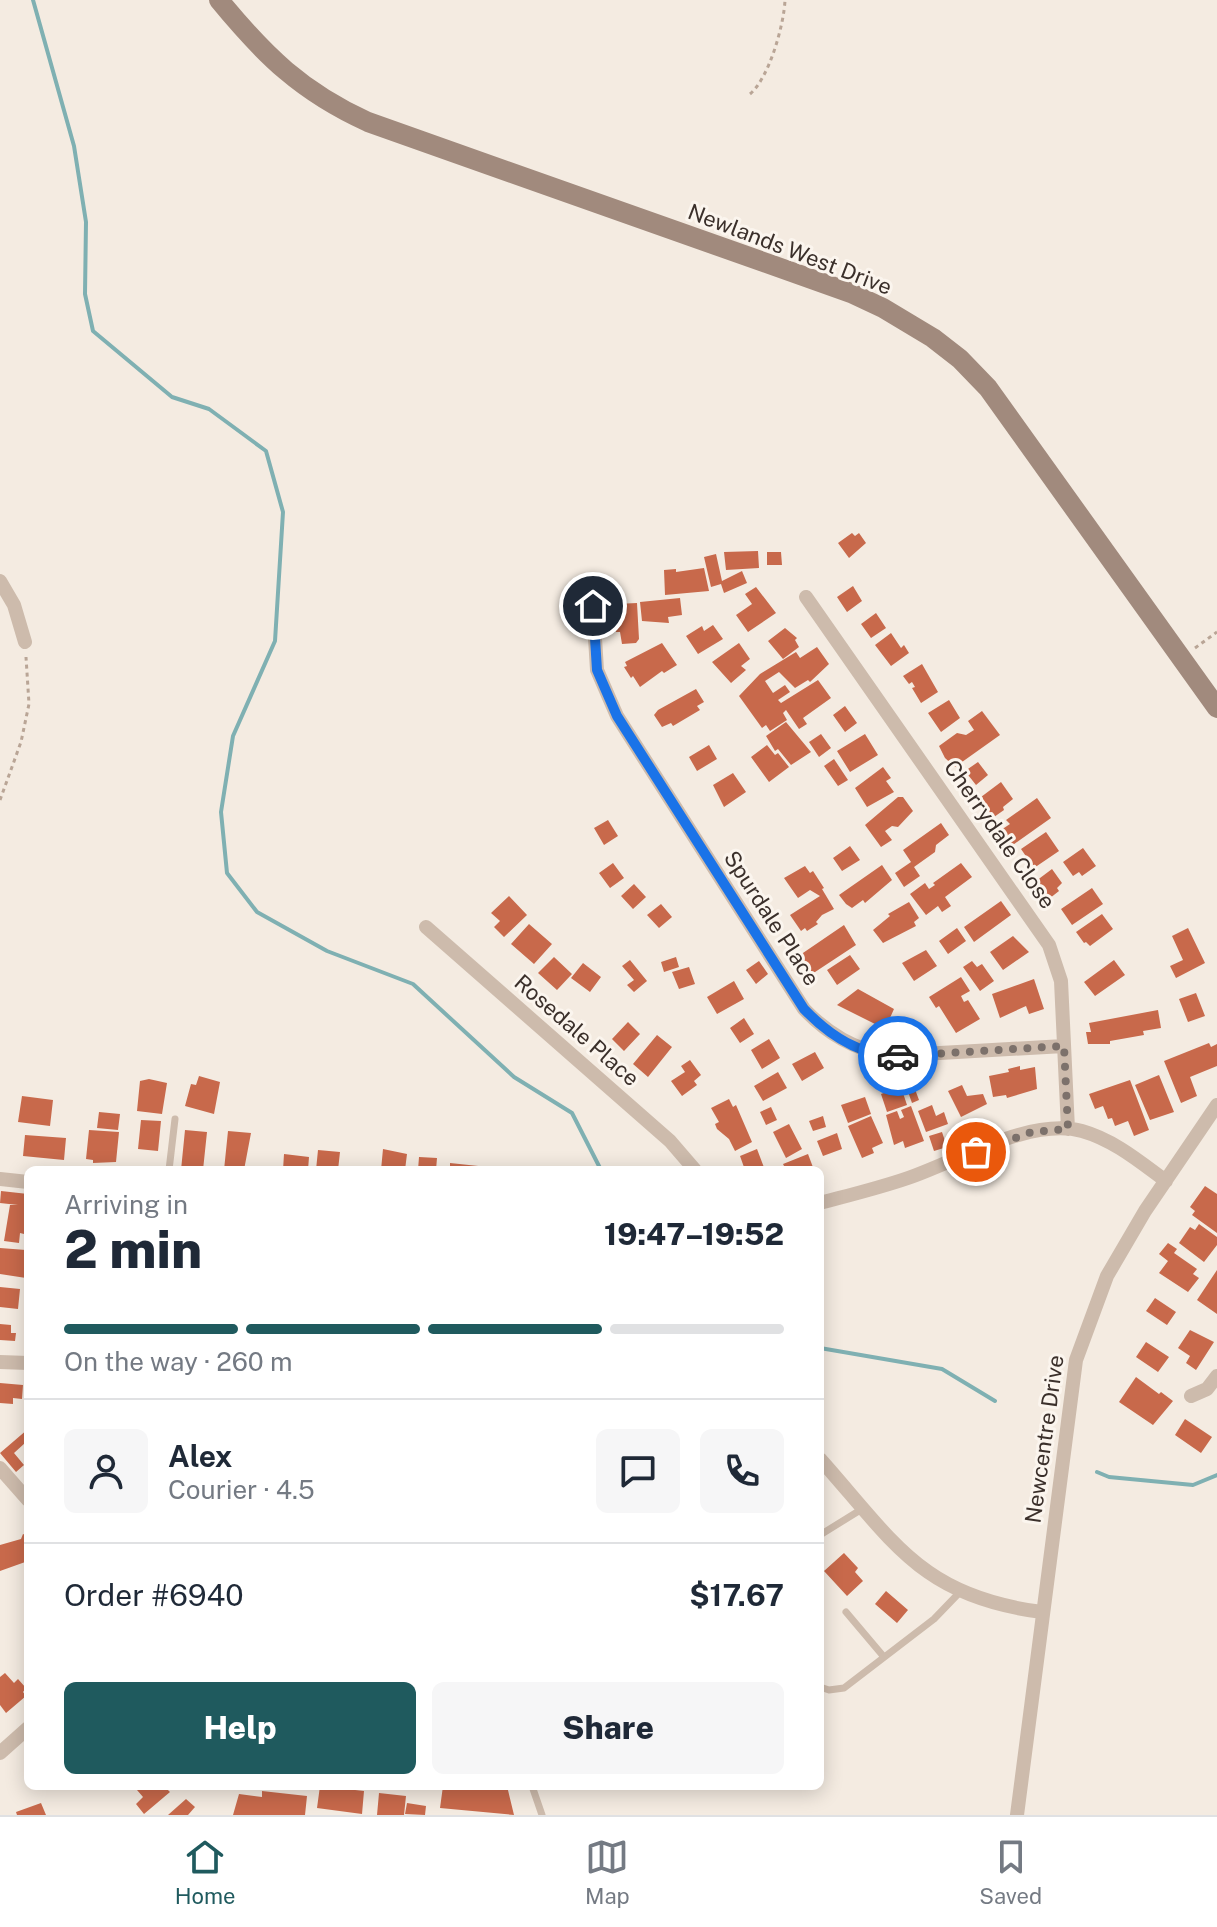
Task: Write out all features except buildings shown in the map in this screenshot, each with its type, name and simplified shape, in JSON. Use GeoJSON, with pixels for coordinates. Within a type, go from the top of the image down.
{"type":"FeatureCollection","features":[{"type":"Feature","properties":{"kind":"street","name":"Newlands West Drive"},"geometry":{"type":"LineString","coordinates":[[219,0],[276,65],[339,109],[368,122],[851,293],[933,338],[960,359],[1007,412],[1217,708]]}},
{"type":"Feature","properties":{"kind":"street"},"geometry":{"type":"LineString","coordinates":[[0,581],[14,605],[25,642]]}},
{"type":"Feature","properties":{"kind":"street","name":"Cherrydale Close"},"geometry":{"type":"LineString","coordinates":[[806,597],[1049,945],[1061,981],[1068,1129]]}},
{"type":"Feature","properties":{"kind":"street","name":"Spurdale Place"},"geometry":{"type":"LineString","coordinates":[[593,606],[597,670],[617,716],[804,1009],[822,1028],[863,1051],[888,1056],[1064,1046]]}},
{"type":"Feature","properties":{"kind":"street","name":"Rosedale Place"},"geometry":{"type":"LineString","coordinates":[[426,927],[670,1141],[692,1166]]}},
{"type":"Feature","properties":{"kind":"street","name":"Newcentre Drive"},"geometry":{"type":"LineString","coordinates":[[1017,1815],[1076,1360],[1107,1276],[1217,1105]]}},
{"type":"Feature","properties":{"kind":"street"},"geometry":{"type":"LineString","coordinates":[[824,1202],[909,1178],[1032,1132],[1068,1129],[1102,1138],[1166,1181]]}},
{"type":"Feature","properties":{"kind":"street"},"geometry":{"type":"LineString","coordinates":[[0,1179],[24,1182]]}},
{"type":"Feature","properties":{"kind":"street"},"geometry":{"type":"LineString","coordinates":[[0,1362],[24,1363]]}},
{"type":"Feature","properties":{"kind":"street"},"geometry":{"type":"LineString","coordinates":[[1191,1396],[1207,1389],[1217,1376]]}},
{"type":"Feature","properties":{"kind":"street"},"geometry":{"type":"LineString","coordinates":[[824,1464],[911,1560],[960,1592],[998,1606],[1042,1612]]}},
{"type":"Feature","properties":{"kind":"street"},"geometry":{"type":"LineString","coordinates":[[0,1468],[24,1495]]}},
{"type":"Feature","properties":{"kind":"street"},"geometry":{"type":"LineString","coordinates":[[0,1753],[24,1732]]}},
{"type":"Feature","properties":{"kind":"lane"},"geometry":{"type":"LineString","coordinates":[[169,1166],[175,1119]]}},
{"type":"Feature","properties":{"kind":"lane"},"geometry":{"type":"LineString","coordinates":[[824,1536],[863,1509]]}},
{"type":"Feature","properties":{"kind":"lane"},"geometry":{"type":"LineString","coordinates":[[824,1688],[844,1688],[934,1619],[960,1592]]}},
{"type":"Feature","properties":{"kind":"lane"},"geometry":{"type":"LineString","coordinates":[[846,1612],[884,1657]]}},
{"type":"Feature","properties":{"kind":"lane"},"geometry":{"type":"LineString","coordinates":[[533,1790],[542,1815]]}},
{"type":"Feature","properties":{"kind":"path"},"geometry":{"type":"LineString","coordinates":[[750,94],[767,74],[772,49],[783,22],[785,0]]}},
{"type":"Feature","properties":{"kind":"path"},"geometry":{"type":"LineString","coordinates":[[1181,656],[1217,632]]}},
{"type":"Feature","properties":{"kind":"path"},"geometry":{"type":"LineString","coordinates":[[0,800],[21,742],[29,704],[25,642]]}},
{"type":"Feature","properties":{"kind":"waterway"},"geometry":{"type":"LineString","coordinates":[[33,0],[74,146],[86,222],[85,294],[93,331],[172,397],[209,409],[266,451],[283,512],[275,641],[233,736],[221,812],[227,873],[257,912],[327,951],[413,984],[514,1077],[572,1113],[599,1166]]}},
{"type":"Feature","properties":{"kind":"waterway"},"geometry":{"type":"LineString","coordinates":[[824,1349],[942,1369],[995,1401]]}},
{"type":"Feature","properties":{"kind":"waterway"},"geometry":{"type":"LineString","coordinates":[[1097,1472],[1109,1477],[1193,1485],[1217,1475]]}},
{"type":"Feature","properties":{"kind":"way so far"},"geometry":{"type":"LineString","coordinates":[[898,1056],[1064,1046],[1068,1129],[1032,1132],[976,1152]]}},
{"type":"Feature","properties":{"kind":"route"},"geometry":{"type":"LineString","coordinates":[[593,606],[597,670],[600,683],[617,716],[804,1009],[822,1028],[842,1041],[863,1051],[898,1056]]}}]}
